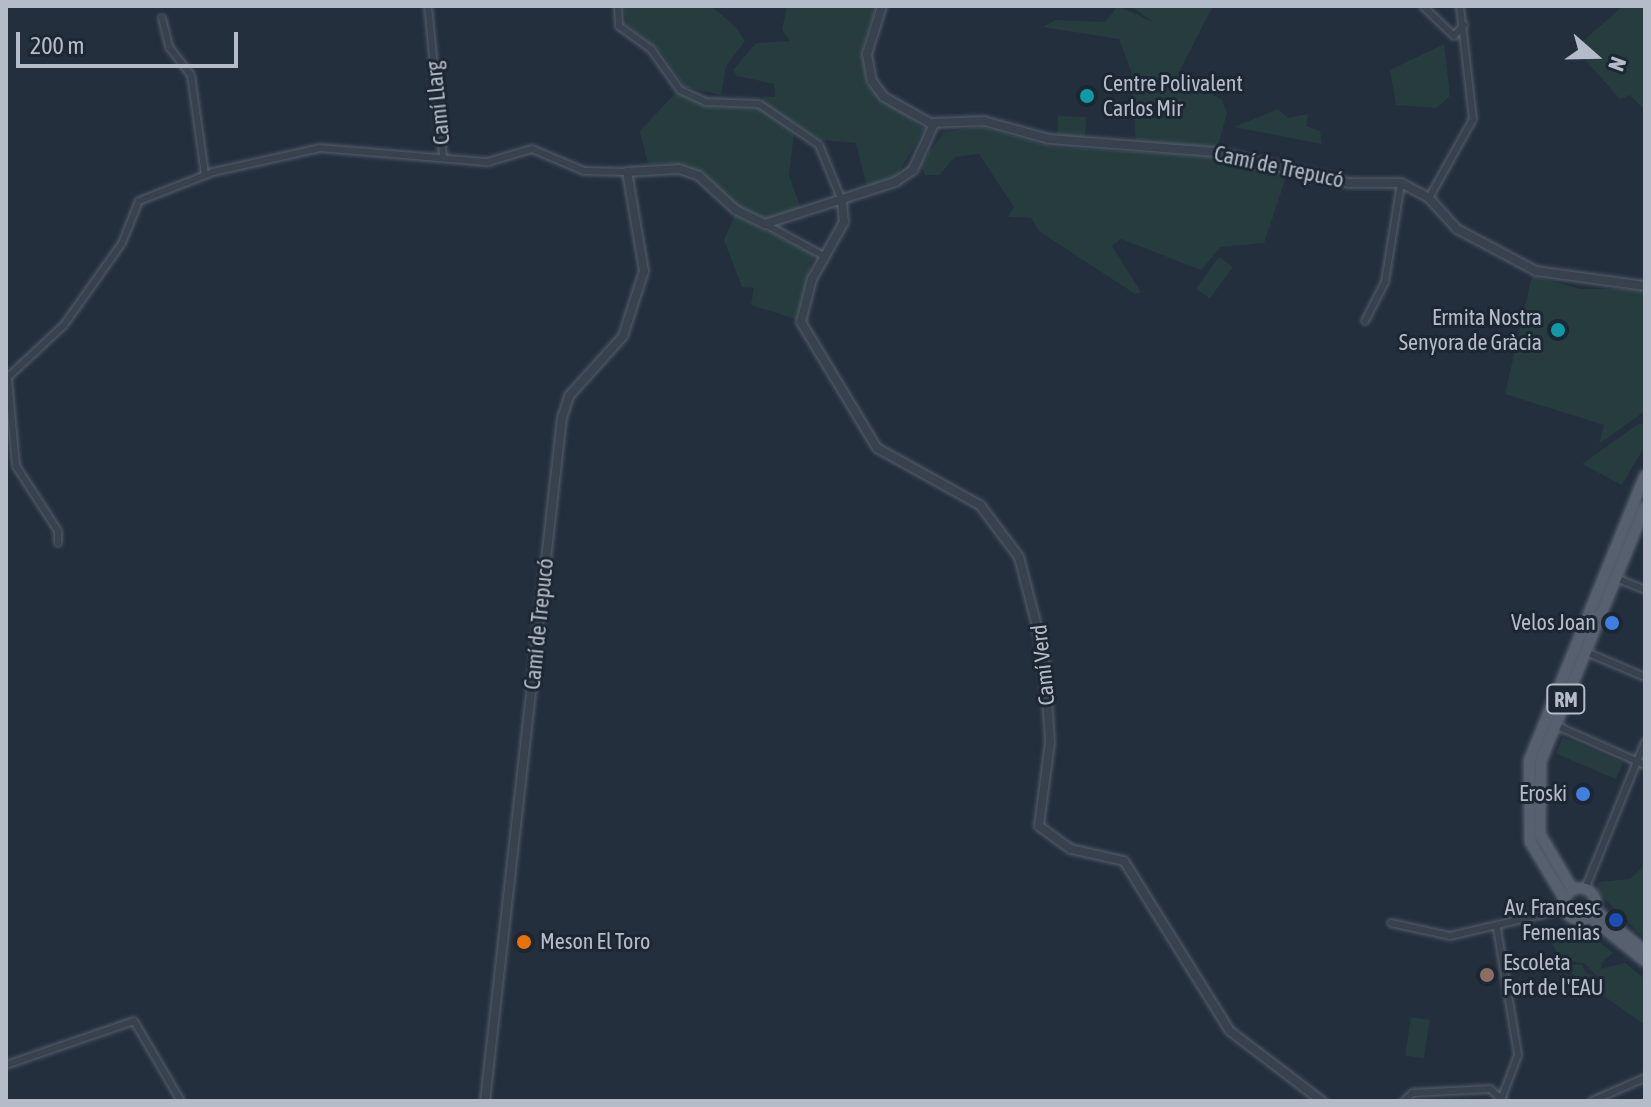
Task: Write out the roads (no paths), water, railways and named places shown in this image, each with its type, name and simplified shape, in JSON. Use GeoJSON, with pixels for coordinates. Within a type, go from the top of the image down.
{"type":"FeatureCollection","features":[{"type":"Feature","properties":{"kind":"main road","name":"RM"},"geometry":{"type":"LineString","coordinates":[[1565,905],[1530,842],[1529,761],[1645,476]]}},
{"type":"Feature","properties":{"kind":"main road","name":"RM"},"geometry":{"type":"LineString","coordinates":[[1573,890],[1552,862],[1537,816],[1541,761],[1645,508]]}},
{"type":"Feature","properties":{"kind":"main road"},"geometry":{"type":"LineString","coordinates":[[1592,913],[1578,920],[1565,905],[1573,890],[1585,889],[1592,913],[1645,961]]}},
{"type":"Feature","properties":{"kind":"main road"},"geometry":{"type":"LineString","coordinates":[[1592,913],[1645,951]]}},
{"type":"Feature","properties":{"kind":"street","name":"Camí Llarg"},"geometry":{"type":"LineString","coordinates":[[428,6],[443,156],[488,162],[532,149],[584,171],[679,169],[699,176],[736,210],[765,224]]}},
{"type":"Feature","properties":{"kind":"street"},"geometry":{"type":"LineString","coordinates":[[618,6],[619,26],[651,49],[680,90],[706,102],[759,104],[819,145],[842,201]]}},
{"type":"Feature","properties":{"kind":"street"},"geometry":{"type":"LineString","coordinates":[[765,224],[842,201],[913,170],[934,124],[884,97],[872,81],[867,54],[882,6]]}},
{"type":"Feature","properties":{"kind":"street"},"geometry":{"type":"LineString","coordinates":[[1423,6],[1454,36],[1464,25]]}},
{"type":"Feature","properties":{"kind":"street"},"geometry":{"type":"LineString","coordinates":[[1429,198],[1473,119],[1460,6]]}},
{"type":"Feature","properties":{"kind":"street"},"geometry":{"type":"LineString","coordinates":[[162,18],[169,47],[191,75],[205,175]]}},
{"type":"Feature","properties":{"kind":"street","name":"Camí de Trepucó"},"geometry":{"type":"LineString","coordinates":[[934,124],[984,121],[1049,139],[1215,152],[1349,183],[1401,183],[1429,198],[1457,229],[1536,271],[1645,286]]}},
{"type":"Feature","properties":{"kind":"street"},"geometry":{"type":"LineString","coordinates":[[58,543],[58,531],[16,466],[7,379],[64,325],[122,243],[139,201],[205,175],[320,148],[443,156]]}},
{"type":"Feature","properties":{"kind":"street","name":"Camí de Trepucó"},"geometry":{"type":"LineString","coordinates":[[485,1101],[562,418],[569,396],[623,336],[644,271],[627,172]]}},
{"type":"Feature","properties":{"kind":"street"},"geometry":{"type":"LineString","coordinates":[[1365,321],[1385,282],[1401,183]]}},
{"type":"Feature","properties":{"kind":"street","name":"Camí Verd"},"geometry":{"type":"LineString","coordinates":[[842,201],[844,222],[822,255],[801,322],[844,382],[863,429],[895,461],[980,505],[1000,525],[1029,583],[1040,623],[1050,742],[1039,826],[1071,849],[1124,861],[1230,1031],[1322,1101]]}},
{"type":"Feature","properties":{"kind":"street"},"geometry":{"type":"LineString","coordinates":[[765,224],[822,255]]}},
{"type":"Feature","properties":{"kind":"street"},"geometry":{"type":"LineString","coordinates":[[1616,578],[1645,590]]}},
{"type":"Feature","properties":{"kind":"street"},"geometry":{"type":"LineString","coordinates":[[1586,652],[1645,677]]}},
{"type":"Feature","properties":{"kind":"street"},"geometry":{"type":"LineString","coordinates":[[1555,725],[1645,765]]}},
{"type":"Feature","properties":{"kind":"street"},"geometry":{"type":"LineString","coordinates":[[1585,889],[1645,742]]}},
{"type":"Feature","properties":{"kind":"street"},"geometry":{"type":"LineString","coordinates":[[1391,923],[1450,936],[1497,928],[1565,905]]}},
{"type":"Feature","properties":{"kind":"street"},"geometry":{"type":"LineString","coordinates":[[1404,1101],[1413,1093],[1490,1089],[1503,1098],[1518,1055],[1497,928]]}},
{"type":"Feature","properties":{"kind":"street"},"geometry":{"type":"LineString","coordinates":[[6,1065],[134,1021],[181,1101]]}},
{"type":"Feature","properties":{"kind":"street"},"geometry":{"type":"LineString","coordinates":[[1592,1101],[1645,1078]]}},
{"type":"Feature","properties":{"kind":"place","name":"Centre Polivalent Carlos Mir"},"geometry":{"type":"Point","coordinates":[1087,96]}},
{"type":"Feature","properties":{"kind":"place","name":"Ermita Nostra Senyora de Gràcia"},"geometry":{"type":"Point","coordinates":[1558,330]}},
{"type":"Feature","properties":{"kind":"place","name":"Velos Joan"},"geometry":{"type":"Point","coordinates":[1612,623]}},
{"type":"Feature","properties":{"kind":"place","name":"Eroski"},"geometry":{"type":"Point","coordinates":[1583,794]}},
{"type":"Feature","properties":{"kind":"place","name":"Av. Francesc Femenias"},"geometry":{"type":"Point","coordinates":[1616,920]}},
{"type":"Feature","properties":{"kind":"place","name":"Meson El Toro"},"geometry":{"type":"Point","coordinates":[524,942]}},
{"type":"Feature","properties":{"kind":"place","name":"Escoleta Fort de l'EAU"},"geometry":{"type":"Point","coordinates":[1487,975]}}]}
